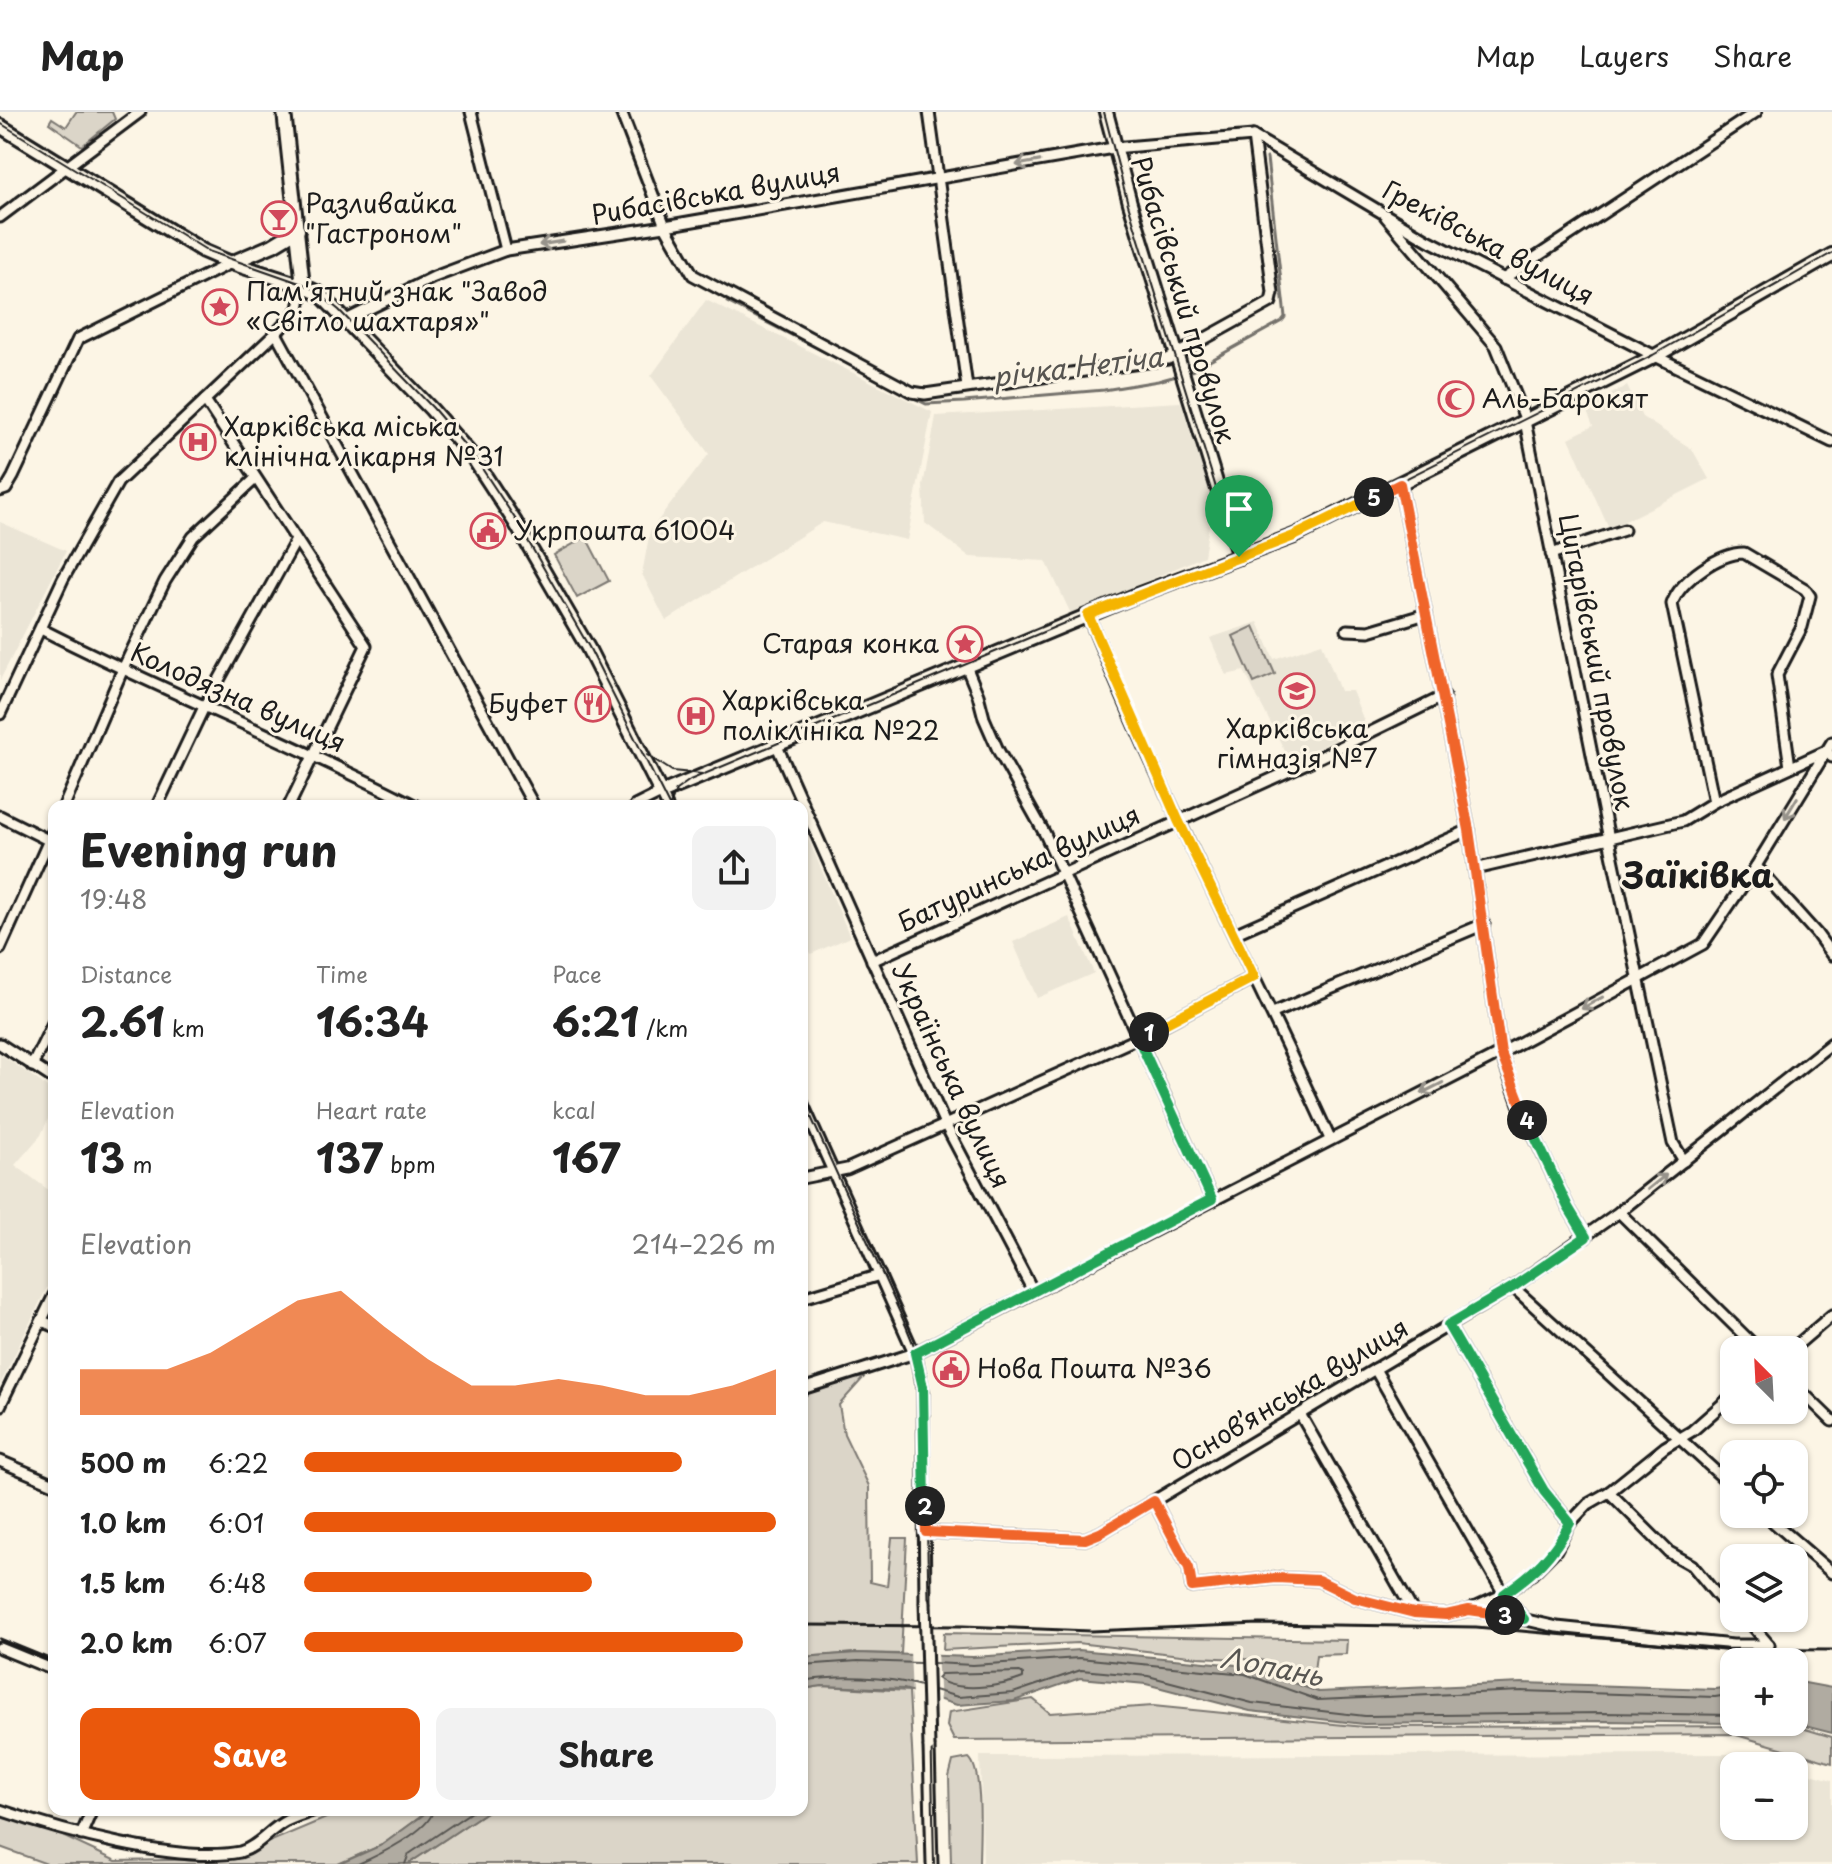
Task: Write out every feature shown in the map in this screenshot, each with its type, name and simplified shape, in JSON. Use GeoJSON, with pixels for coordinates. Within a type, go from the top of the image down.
{"type":"FeatureCollection","features":[{"type":"Feature","properties":{"kind":"main road"},"geometry":{"type":"LineString","coordinates":[[284,112],[303,286]]}},
{"type":"Feature","properties":{"kind":"main road"},"geometry":{"type":"LineString","coordinates":[[1106,112],[1110,149]]}},
{"type":"Feature","properties":{"kind":"main road"},"geometry":{"type":"LineString","coordinates":[[0,126],[203,251],[303,286],[323,297],[346,320],[472,456],[515,522],[588,648],[664,800],[777,746],[966,666],[1088,615],[1294,536],[1655,356],[1829,261]]}},
{"type":"Feature","properties":{"kind":"main road","name":"Рибасівський провулок"},"geometry":{"type":"LineString","coordinates":[[1110,149],[1239,557]]}},
{"type":"Feature","properties":{"kind":"main road"},"geometry":{"type":"LineString","coordinates":[[231,263],[273,245],[298,230]]}},
{"type":"Feature","properties":{"kind":"street"},"geometry":{"type":"LineString","coordinates":[[0,217],[67,167],[126,117],[140,112]]}},
{"type":"Feature","properties":{"kind":"street"},"geometry":{"type":"LineString","coordinates":[[471,112],[506,250]]}},
{"type":"Feature","properties":{"kind":"street"},"geometry":{"type":"LineString","coordinates":[[621,112],[665,226],[693,275],[912,392],[938,393],[1168,359],[1271,302],[1273,293],[1253,136],[1110,149]]}},
{"type":"Feature","properties":{"kind":"street"},"geometry":{"type":"LineString","coordinates":[[929,112],[967,387]]}},
{"type":"Feature","properties":{"kind":"street"},"geometry":{"type":"LineString","coordinates":[[1503,279],[1756,112]]}},
{"type":"Feature","properties":{"kind":"street","name":"Греківська вулиця"},"geometry":{"type":"LineString","coordinates":[[1253,136],[1428,240],[1832,442]]}},
{"type":"Feature","properties":{"kind":"street","name":"Рибасівська вулиця"},"geometry":{"type":"LineString","coordinates":[[346,320],[434,277],[506,250],[665,226],[1110,149]]}},
{"type":"Feature","properties":{"kind":"street","name":"Цигарівський провулок"},"geometry":{"type":"LineString","coordinates":[[1381,212],[1496,346],[1526,421],[1673,1143],[1684,1161]]}},
{"type":"Feature","properties":{"kind":"street"},"geometry":{"type":"LineString","coordinates":[[0,491],[6,489],[13,477],[78,339],[231,263]]}},
{"type":"Feature","properties":{"kind":"street"},"geometry":{"type":"LineString","coordinates":[[0,714],[63,579],[118,482],[299,309],[303,286]]}},
{"type":"Feature","properties":{"kind":"street"},"geometry":{"type":"LineString","coordinates":[[276,333],[531,800]]}},
{"type":"Feature","properties":{"kind":"street"},"geometry":{"type":"LineString","coordinates":[[205,400],[363,640],[364,653],[292,800]]}},
{"type":"Feature","properties":{"kind":"street"},"geometry":{"type":"LineString","coordinates":[[67,800],[165,581],[193,537],[255,479]]}},
{"type":"Feature","properties":{"kind":"street"},"geometry":{"type":"LineString","coordinates":[[1400,484],[1469,830],[1501,1053],[1519,1104],[1568,1207],[1586,1237]]}},
{"type":"Feature","properties":{"kind":"street"},"geometry":{"type":"LineString","coordinates":[[1551,554],[1624,530]]}},
{"type":"Feature","properties":{"kind":"street"},"geometry":{"type":"LineString","coordinates":[[160,800],[204,707],[296,540]]}},
{"type":"Feature","properties":{"kind":"street"},"geometry":{"type":"LineString","coordinates":[[1714,802],[1672,604],[1684,582],[1734,553],[1744,553],[1805,589],[1810,596],[1802,627],[1777,675],[1790,767]]}},
{"type":"Feature","properties":{"kind":"street"},"geometry":{"type":"LineString","coordinates":[[1347,630],[1369,631],[1426,614]]}},
{"type":"Feature","properties":{"kind":"street"},"geometry":{"type":"LineString","coordinates":[[1088,615],[1178,820],[1273,1013],[1330,1139]]}},
{"type":"Feature","properties":{"kind":"street","name":"Колодязна вулиця"},"geometry":{"type":"LineString","coordinates":[[41,629],[122,671],[315,755],[402,800]]}},
{"type":"Feature","properties":{"kind":"street"},"geometry":{"type":"LineString","coordinates":[[966,666],[993,739],[1045,834],[1212,1199]]}},
{"type":"Feature","properties":{"kind":"street","name":"Батуринська вулиця"},"geometry":{"type":"LineString","coordinates":[[872,961],[1320,757],[1444,696]]}},
{"type":"Feature","properties":{"kind":"street"},"geometry":{"type":"LineString","coordinates":[[808,1387],[915,1353],[1501,1053],[1703,944],[1829,754],[1832,742]]}},
{"type":"Feature","properties":{"kind":"street","name":"Українська вулиця"},"geometry":{"type":"LineString","coordinates":[[777,746],[801,800]]}},
{"type":"Feature","properties":{"kind":"street"},"geometry":{"type":"LineString","coordinates":[[1475,869],[1683,821],[1714,802],[1790,767],[1829,754]]}},
{"type":"Feature","properties":{"kind":"street"},"geometry":{"type":"LineString","coordinates":[[0,816],[48,840]]}},
{"type":"Feature","properties":{"kind":"street","name":"Українська вулиця"},"geometry":{"type":"LineString","coordinates":[[808,816],[945,1124],[1033,1291]]}},
{"type":"Feature","properties":{"kind":"street"},"geometry":{"type":"LineString","coordinates":[[1234,934],[1469,830]]}},
{"type":"Feature","properties":{"kind":"street"},"geometry":{"type":"LineString","coordinates":[[0,949],[48,850]]}},
{"type":"Feature","properties":{"kind":"street"},"geometry":{"type":"LineString","coordinates":[[1756,866],[1832,955]]}},
{"type":"Feature","properties":{"kind":"street"},"geometry":{"type":"LineString","coordinates":[[1273,1013],[1484,924]]}},
{"type":"Feature","properties":{"kind":"street"},"geometry":{"type":"LineString","coordinates":[[808,1177],[847,1169],[1138,1038],[1254,977]]}},
{"type":"Feature","properties":{"kind":"street"},"geometry":{"type":"LineString","coordinates":[[32,1066],[48,1033]]}},
{"type":"Feature","properties":{"kind":"street","name":"Основ’янська вулиця"},"geometry":{"type":"LineString","coordinates":[[926,1532],[1085,1539],[1100,1533],[1513,1287],[1619,1212],[1832,1043]]}},
{"type":"Feature","properties":{"kind":"street"},"geometry":{"type":"LineString","coordinates":[[0,1044],[48,1075]]}},
{"type":"Feature","properties":{"kind":"street"},"geometry":{"type":"LineString","coordinates":[[808,1115],[915,1353],[923,1387],[932,1864]]}},
{"type":"Feature","properties":{"kind":"street"},"geometry":{"type":"LineString","coordinates":[[1619,1212],[1745,1336]]}},
{"type":"Feature","properties":{"kind":"street"},"geometry":{"type":"LineString","coordinates":[[808,1296],[880,1275]]}},
{"type":"Feature","properties":{"kind":"street"},"geometry":{"type":"LineString","coordinates":[[1513,1287],[1720,1476]]}},
{"type":"Feature","properties":{"kind":"street"},"geometry":{"type":"LineString","coordinates":[[0,1406],[48,1308]]}},
{"type":"Feature","properties":{"kind":"street"},"geometry":{"type":"LineString","coordinates":[[1807,1336],[1832,1315]]}},
{"type":"Feature","properties":{"kind":"street"},"geometry":{"type":"LineString","coordinates":[[42,1321],[48,1324]]}},
{"type":"Feature","properties":{"kind":"street"},"geometry":{"type":"LineString","coordinates":[[1448,1325],[1544,1491],[1570,1523]]}},
{"type":"Feature","properties":{"kind":"street"},"geometry":{"type":"LineString","coordinates":[[1375,1369],[1504,1594],[1524,1619]]}},
{"type":"Feature","properties":{"kind":"street"},"geometry":{"type":"LineString","coordinates":[[1808,1398],[1832,1421]]}},
{"type":"Feature","properties":{"kind":"street"},"geometry":{"type":"LineString","coordinates":[[1154,1501],[1189,1568],[1192,1587],[1276,1578],[1318,1580],[1355,1598],[1414,1613],[1446,1615],[1469,1610],[1504,1594],[1532,1574],[1556,1550],[1570,1523],[1588,1504],[1609,1492],[1677,1438],[1692,1431],[1720,1406]]}},
{"type":"Feature","properties":{"kind":"street"},"geometry":{"type":"LineString","coordinates":[[1300,1414],[1414,1613]]}},
{"type":"Feature","properties":{"kind":"street"},"geometry":{"type":"LineString","coordinates":[[0,1461],[48,1481]]}},
{"type":"Feature","properties":{"kind":"street"},"geometry":{"type":"LineString","coordinates":[[1609,1492],[1669,1552],[1692,1565],[1720,1599]]}},
{"type":"Feature","properties":{"kind":"street"},"geometry":{"type":"LineString","coordinates":[[1780,1528],[1832,1573]]}},
{"type":"Feature","properties":{"kind":"street"},"geometry":{"type":"LineString","coordinates":[[1469,1610],[1586,1630],[1733,1645],[1769,1645],[1758,1632]]}},
{"type":"Feature","properties":{"kind":"street"},"geometry":{"type":"LineString","coordinates":[[0,1648],[48,1668]]}},
{"type":"Feature","properties":{"kind":"street"},"geometry":{"type":"LineString","coordinates":[[0,1810],[81,1835],[179,1855],[199,1856],[249,1848],[285,1821],[299,1816]]}},
{"type":"Feature","properties":{"kind":"street"},"geometry":{"type":"LineString","coordinates":[[81,1835],[89,1816]]}},
{"type":"Feature","properties":{"kind":"street"},"geometry":{"type":"LineString","coordinates":[[285,1816],[285,1821]]}},
{"type":"Feature","properties":{"kind":"shaded area"},"geometry":{"type":"Polygon","coordinates":[[[76,112],[112,112],[115,119],[82,146],[49,123],[52,118],[66,127],[76,112]]]}},
{"type":"Feature","properties":{"kind":"shaded area"},"geometry":{"type":"Polygon","coordinates":[[[706,300],[932,412],[907,540],[823,522],[666,621],[642,574],[650,531],[709,454],[651,376],[706,300]]]}},
{"type":"Feature","properties":{"kind":"shaded area"},"geometry":{"type":"Polygon","coordinates":[[[1627,386],[1642,417],[1692,449],[1709,479],[1609,529],[1569,438],[1593,426],[1585,407],[1627,386]]]}},
{"type":"Feature","properties":{"kind":"shaded area"},"geometry":{"type":"Polygon","coordinates":[[[1181,402],[1213,501],[1204,556],[1071,614],[1046,561],[970,557],[925,523],[923,486],[936,416],[1181,402]]]}},
{"type":"Feature","properties":{"kind":"shaded area"},"geometry":{"type":"Polygon","coordinates":[[[0,522],[66,551],[0,680],[0,522]]]}},
{"type":"Feature","properties":{"kind":"shaded area"},"geometry":{"type":"Polygon","coordinates":[[[586,537],[609,581],[577,598],[554,555],[586,537]]]}},
{"type":"Feature","properties":{"kind":"shaded area","name":"Харківська гімназія №7"},"geometry":{"type":"Polygon","coordinates":[[[1258,622],[1274,659],[1322,643],[1340,691],[1352,691],[1366,726],[1290,761],[1244,671],[1226,675],[1210,638],[1258,622]]]}},
{"type":"Feature","properties":{"kind":"shaded area"},"geometry":{"type":"Polygon","coordinates":[[[1254,626],[1275,674],[1254,683],[1233,636],[1254,626]]]}},
{"type":"Feature","properties":{"kind":"shaded area"},"geometry":{"type":"Polygon","coordinates":[[[808,838],[850,937],[811,954],[808,947],[808,838]]]}},
{"type":"Feature","properties":{"kind":"shaded area"},"geometry":{"type":"Polygon","coordinates":[[[1069,917],[1094,973],[1037,998],[1013,942],[1069,917]]]}},
{"type":"Feature","properties":{"kind":"shaded area"},"geometry":{"type":"Polygon","coordinates":[[[0,1054],[48,1089],[48,1119],[41,1135],[15,1165],[48,1190],[48,1285],[0,1385],[0,1054]]]}},
{"type":"Feature","properties":{"kind":"shaded area"},"geometry":{"type":"Polygon","coordinates":[[[864,1377],[839,1405],[844,1434],[869,1486],[870,1582],[887,1586],[892,1538],[907,1538],[901,1654],[808,1657],[808,1388],[864,1377]]]}},
{"type":"Feature","properties":{"kind":"shaded area"},"geometry":{"type":"Polygon","coordinates":[[[944,1633],[1347,1640],[1346,1654],[1316,1655],[1313,1679],[1261,1660],[1198,1657],[1077,1643],[943,1650],[944,1633]]]}},
{"type":"Feature","properties":{"kind":"shaded area"},"geometry":{"type":"Polygon","coordinates":[[[822,1686],[909,1691],[918,1864],[408,1864],[480,1816],[808,1816],[808,1688],[822,1686]]]}},
{"type":"Feature","properties":{"kind":"shaded area"},"geometry":{"type":"Polygon","coordinates":[[[1033,1699],[1050,1713],[1153,1706],[1364,1727],[1720,1726],[1720,1734],[954,1740],[947,1726],[949,1712],[1033,1699]]]}},
{"type":"Feature","properties":{"kind":"shaded area"},"geometry":{"type":"Polygon","coordinates":[[[1808,1730],[1832,1737],[1832,1763],[1808,1756],[1808,1752],[1794,1752],[1740,1736],[1808,1736],[1808,1730]]]}},
{"type":"Feature","properties":{"kind":"shaded area"},"geometry":{"type":"Polygon","coordinates":[[[1720,1754],[1720,1840],[1808,1840],[1808,1773],[1832,1780],[1832,1864],[983,1864],[980,1756],[1720,1754]]]}},
{"type":"Feature","properties":{"kind":"shaded area"},"geometry":{"type":"Polygon","coordinates":[[[969,1758],[974,1765],[979,1791],[979,1864],[951,1864],[949,1777],[953,1761],[969,1758]]]}},
{"type":"Feature","properties":{"kind":"shaded area"},"geometry":{"type":"Polygon","coordinates":[[[0,1816],[56,1833],[116,1861],[220,1859],[331,1816],[422,1816],[382,1845],[338,1864],[47,1864],[0,1847],[0,1816]]]}},
{"type":"Feature","properties":{"kind":"water"},"geometry":{"type":"Polygon","coordinates":[[[1079,1650],[1247,1666],[1318,1692],[1522,1683],[1720,1688],[1720,1723],[1364,1724],[1250,1711],[1146,1684],[1080,1678],[1014,1701],[957,1705],[904,1689],[808,1688],[808,1657],[857,1653],[973,1657],[1079,1650]]]}},
{"type":"Feature","properties":{"kind":"water"},"geometry":{"type":"Polygon","coordinates":[[[1808,1684],[1832,1688],[1832,1733],[1808,1727],[1808,1684]]]}},
{"type":"Feature","properties":{"kind":"water"},"geometry":{"type":"Polygon","coordinates":[[[422,1816],[480,1816],[408,1864],[339,1864],[382,1845],[422,1816]]]}},
{"type":"Feature","properties":{"kind":"pier"},"geometry":{"type":"Polygon","coordinates":[[[910,1651],[937,1652],[940,1704],[912,1696],[910,1651]]]}},
{"type":"Feature","properties":{"kind":"waterway","name":"річка Нетіча"},"geometry":{"type":"LineString","coordinates":[[1188,373],[1285,317],[1267,158]]}},
{"type":"Feature","properties":{"kind":"waterway","name":"річка Нетіча"},"geometry":{"type":"LineString","coordinates":[[727,302],[891,386]]}},
{"type":"Feature","properties":{"kind":"waterway","name":"річка Нетіча"},"geometry":{"type":"LineString","coordinates":[[908,395],[926,404],[964,402],[1104,390],[1180,375]]}},
{"type":"Feature","properties":{"kind":"tram line"},"geometry":{"type":"LineString","coordinates":[[1104,112],[1128,204],[1230,533],[1241,547],[1258,551]]}},
{"type":"Feature","properties":{"kind":"tram line"},"geometry":{"type":"LineString","coordinates":[[0,123],[208,251],[311,287],[339,310],[433,408],[473,455],[516,520],[589,647],[666,800]]}},
{"type":"Feature","properties":{"kind":"tram line"},"geometry":{"type":"LineString","coordinates":[[672,800],[676,790],[690,780],[1136,593],[1293,535],[1653,355],[1832,253]]}},
{"type":"Feature","properties":{"kind":"tram line"},"geometry":{"type":"LineString","coordinates":[[647,755],[672,771],[702,774]]}},
{"type":"Feature","properties":{"kind":"tram line"},"geometry":{"type":"LineString","coordinates":[[808,1110],[906,1326],[924,1382],[934,1864]]}},
{"type":"Feature","properties":{"kind":"railway"},"geometry":{"type":"LineString","coordinates":[[808,1625],[1091,1631],[1259,1624],[1476,1627],[1725,1649],[1832,1650]]}},
{"type":"Feature","properties":{"kind":"railway"},"geometry":{"type":"LineString","coordinates":[[0,1639],[48,1659]]}},
{"type":"Feature","properties":{"kind":"place","name":"Разливайка \"Гастроном\""},"geometry":{"type":"Point","coordinates":[279,219]}},
{"type":"Feature","properties":{"kind":"place","name":"Пам'ятний знак \"Завод «Світло шахтаря»\""},"geometry":{"type":"Point","coordinates":[220,307]}},
{"type":"Feature","properties":{"kind":"place","name":"Аль-Барокят"},"geometry":{"type":"Point","coordinates":[1456,399]}},
{"type":"Feature","properties":{"kind":"place","name":"Харківська міська клінічна лікарня №31"},"geometry":{"type":"Point","coordinates":[198,442]}},
{"type":"Feature","properties":{"kind":"place","name":"Укрпошта 61004"},"geometry":{"type":"Point","coordinates":[488,531]}},
{"type":"Feature","properties":{"kind":"place","name":"Старая конка"},"geometry":{"type":"Point","coordinates":[965,644]}},
{"type":"Feature","properties":{"kind":"place","name":"Харківська гімназія №7"},"geometry":{"type":"Point","coordinates":[1297,691]}},
{"type":"Feature","properties":{"kind":"place","name":"Буфет"},"geometry":{"type":"Point","coordinates":[593,704]}},
{"type":"Feature","properties":{"kind":"place","name":"Харківська поліклініка №22"},"geometry":{"type":"Point","coordinates":[696,716]}},
{"type":"Feature","properties":{"kind":"place","name":"Нова Пошта №36"},"geometry":{"type":"Point","coordinates":[951,1369]}},
{"type":"Feature","properties":{"kind":"district","name":"Заїківка"},"geometry":{"type":"Point","coordinates":[1698,876]}},
{"type":"Feature","properties":{"kind":"route"},"geometry":{"type":"LineString","coordinates":[[1400,484],[1469,830],[1501,1053],[1519,1104],[1568,1207],[1586,1237],[1513,1287],[1448,1325],[1544,1491],[1570,1523],[1556,1550],[1532,1574],[1504,1594],[1524,1619],[1469,1610],[1446,1615],[1414,1613],[1355,1598],[1318,1580],[1276,1578],[1192,1587],[1189,1568],[1154,1501],[1085,1539],[926,1532],[923,1387],[915,1353],[1212,1199],[1138,1038],[1254,977],[1178,820],[1088,615],[1239,557],[1294,536],[1400,484]]}},
{"type":"Feature","properties":{"kind":"water label","name":"Лопань"},"geometry":{"type":"Point","coordinates":[1272,1667]}}]}
